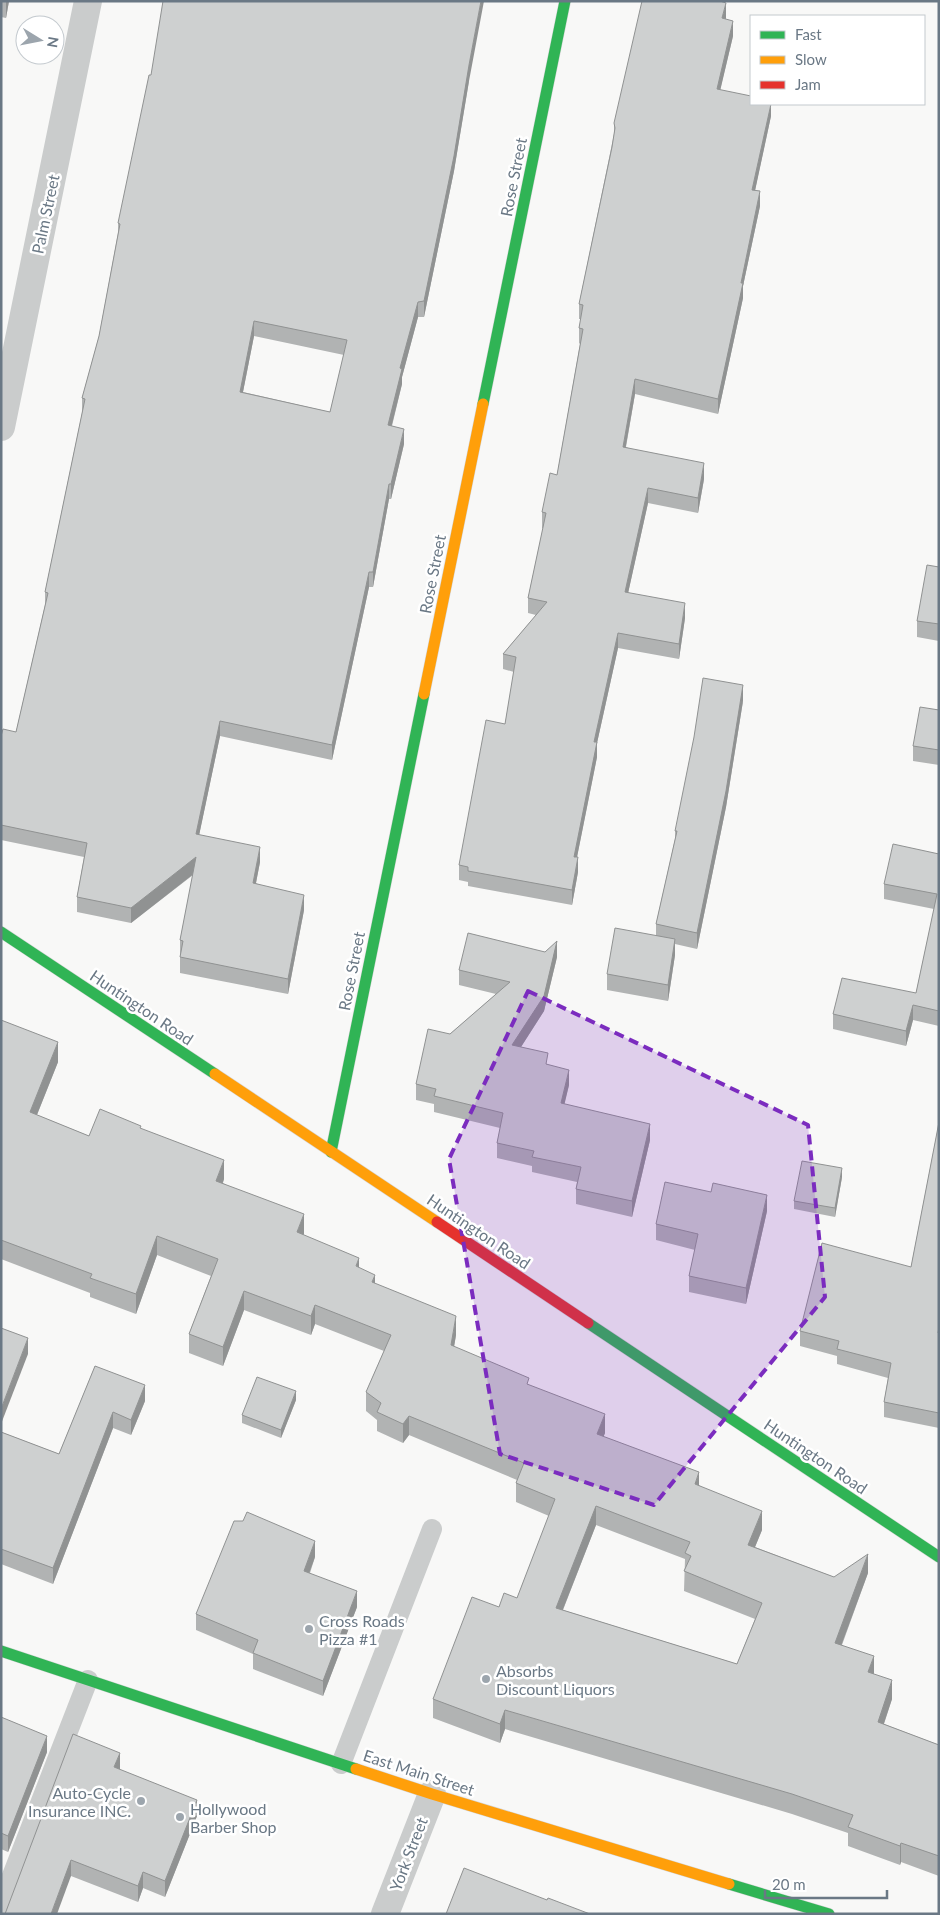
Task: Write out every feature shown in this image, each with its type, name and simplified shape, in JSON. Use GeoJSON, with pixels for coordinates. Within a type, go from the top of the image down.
{"type":"FeatureCollection","features":[{"type":"Feature","properties":{"kind":"main road","name":"Rose Street"},"geometry":{"type":"LineString","coordinates":[[331,1152],[565,1]]}},
{"type":"Feature","properties":{"kind":"main road","name":"Huntington Road"},"geometry":{"type":"LineString","coordinates":[[1,932],[939,1557]]}},
{"type":"Feature","properties":{"kind":"main road","name":"East Main Street"},"geometry":{"type":"LineString","coordinates":[[1,1652],[432,1794],[829,1914]]}},
{"type":"Feature","properties":{"kind":"street","name":"Palm Street"},"geometry":{"type":"LineString","coordinates":[[1,427],[88,1]]}},
{"type":"Feature","properties":{"kind":"street","name":"York Street"},"geometry":{"type":"LineString","coordinates":[[385,1914],[432,1794]]}},
{"type":"Feature","properties":{"kind":"lane"},"geometry":{"type":"LineString","coordinates":[[341,1764],[432,1529]]}},
{"type":"Feature","properties":{"kind":"lane"},"geometry":{"type":"LineString","coordinates":[[1,1904],[88,1680]]}},
{"type":"Feature","properties":{"kind":"highlighted area"},"geometry":{"type":"Polygon","coordinates":[[[528,991],[808,1125],[825,1297],[654,1505],[500,1454],[449,1159],[528,991]]]}},
{"type":"Feature","properties":{"kind":"building"},"geometry":{"type":"Polygon","coordinates":[[[163,1],[481,1],[454,156],[424,301],[418,302],[400,368],[402,369],[388,425],[404,429],[391,484],[389,484],[373,572],[369,572],[332,745],[220,721],[196,834],[260,847],[253,883],[304,895],[288,979],[180,957],[183,941],[180,940],[196,857],[131,908],[77,897],[87,843],[1,825],[1,736],[3,729],[16,732],[48,593],[45,592],[85,399],[82,398],[99,336],[120,224],[118,223],[149,75],[151,75],[163,1]],[[254,321],[240,392],[330,412],[347,340],[254,321]]]}},
{"type":"Feature","properties":{"kind":"building"},"geometry":{"type":"Polygon","coordinates":[[[642,1],[720,1],[726,3],[722,18],[733,21],[717,89],[750,96],[750,105],[771,105],[752,190],[760,191],[741,283],[743,283],[718,399],[635,379],[623,447],[704,463],[698,498],[648,488],[625,592],[685,603],[679,644],[618,633],[594,742],[597,742],[574,857],[578,857],[572,890],[468,871],[468,867],[459,865],[486,720],[505,724],[516,657],[503,654],[547,602],[528,598],[546,513],[542,512],[550,473],[557,475],[583,329],[579,328],[583,305],[579,304],[612,147],[614,123],[642,1]]]}},
{"type":"Feature","properties":{"kind":"building"},"geometry":{"type":"Polygon","coordinates":[[[927,565],[939,567],[939,624],[917,621],[927,565]]]}},
{"type":"Feature","properties":{"kind":"building"},"geometry":{"type":"Polygon","coordinates":[[[703,678],[743,685],[726,791],[697,933],[656,924],[677,831],[675,831],[694,737],[703,678]]]}},
{"type":"Feature","properties":{"kind":"building"},"geometry":{"type":"Polygon","coordinates":[[[920,707],[939,710],[939,750],[913,746],[920,707]]]}},
{"type":"Feature","properties":{"kind":"building"},"geometry":{"type":"Polygon","coordinates":[[[893,844],[939,854],[939,1011],[913,1005],[906,1031],[833,1014],[842,978],[916,993],[937,894],[884,884],[893,844]]]}},
{"type":"Feature","properties":{"kind":"building"},"geometry":{"type":"Polygon","coordinates":[[[615,928],[675,939],[668,985],[607,974],[615,928]]]}},
{"type":"Feature","properties":{"kind":"building"},"geometry":{"type":"Polygon","coordinates":[[[468,933],[545,952],[557,941],[544,996],[512,1045],[548,1053],[546,1064],[569,1070],[561,1103],[650,1124],[632,1201],[576,1189],[581,1167],[532,1157],[534,1151],[497,1143],[503,1113],[434,1096],[436,1089],[416,1084],[428,1029],[450,1034],[510,982],[459,970],[468,933]]]}},
{"type":"Feature","properties":{"kind":"building"},"geometry":{"type":"Polygon","coordinates":[[[1,1020],[58,1042],[30,1112],[89,1136],[100,1109],[141,1126],[140,1128],[224,1160],[216,1181],[304,1214],[297,1232],[359,1258],[356,1266],[375,1275],[372,1282],[456,1316],[451,1345],[529,1378],[527,1384],[605,1414],[597,1434],[699,1472],[695,1484],[762,1511],[748,1545],[834,1577],[868,1554],[835,1643],[874,1656],[868,1672],[892,1680],[878,1722],[939,1745],[939,1856],[901,1843],[900,1846],[848,1827],[853,1815],[792,1794],[505,1710],[500,1724],[433,1699],[472,1597],[499,1607],[504,1593],[517,1598],[555,1499],[516,1483],[524,1463],[409,1416],[403,1424],[377,1412],[381,1403],[366,1392],[391,1335],[315,1305],[311,1316],[244,1291],[223,1347],[189,1334],[218,1259],[157,1236],[136,1294],[90,1278],[92,1274],[1,1240],[1,1020]],[[596,1506],[556,1608],[737,1664],[762,1603],[684,1571],[691,1556],[685,1553],[690,1542],[596,1506]]]}},
{"type":"Feature","properties":{"kind":"building"},"geometry":{"type":"Polygon","coordinates":[[[939,1122],[939,1413],[884,1402],[891,1363],[837,1349],[839,1341],[800,1331],[822,1243],[911,1267],[939,1122]]]}},
{"type":"Feature","properties":{"kind":"building"},"geometry":{"type":"Polygon","coordinates":[[[802,1161],[842,1168],[835,1208],[794,1201],[802,1161]]]}},
{"type":"Feature","properties":{"kind":"building"},"geometry":{"type":"Polygon","coordinates":[[[665,1182],[711,1192],[713,1183],[767,1195],[746,1288],[689,1276],[698,1234],[656,1224],[665,1182]]]}},
{"type":"Feature","properties":{"kind":"building"},"geometry":{"type":"Polygon","coordinates":[[[1,1328],[28,1338],[1,1409],[1,1328]]]}},
{"type":"Feature","properties":{"kind":"building"},"geometry":{"type":"Polygon","coordinates":[[[95,1366],[145,1385],[131,1420],[113,1412],[53,1568],[1,1549],[1,1432],[59,1454],[95,1366]]]}},
{"type":"Feature","properties":{"kind":"building"},"geometry":{"type":"Polygon","coordinates":[[[257,1377],[296,1391],[281,1430],[242,1415],[257,1377]]]}},
{"type":"Feature","properties":{"kind":"building"},"geometry":{"type":"Polygon","coordinates":[[[247,1512],[315,1541],[304,1571],[357,1591],[323,1681],[253,1653],[258,1640],[196,1614],[234,1521],[243,1521],[247,1512]]]}},
{"type":"Feature","properties":{"kind":"building"},"geometry":{"type":"Polygon","coordinates":[[[1,1717],[47,1736],[8,1836],[1,1833],[1,1717]]]}},
{"type":"Feature","properties":{"kind":"building"},"geometry":{"type":"Polygon","coordinates":[[[73,1734],[120,1753],[114,1767],[197,1800],[165,1881],[143,1872],[138,1886],[71,1860],[51,1914],[5,1914],[73,1734]]]}},
{"type":"Feature","properties":{"kind":"building"},"geometry":{"type":"Polygon","coordinates":[[[464,1868],[547,1900],[548,1898],[590,1914],[446,1914],[464,1868]]]}},
{"type":"Feature","properties":{"kind":"traffic: fast"},"geometry":{"type":"LineString","coordinates":[[483,404],[565,1]]}},
{"type":"Feature","properties":{"kind":"traffic: fast"},"geometry":{"type":"LineString","coordinates":[[331,1152],[424,694]]}},
{"type":"Feature","properties":{"kind":"traffic: fast"},"geometry":{"type":"LineString","coordinates":[[1,932],[215,1074]]}},
{"type":"Feature","properties":{"kind":"traffic: fast"},"geometry":{"type":"LineString","coordinates":[[588,1323],[939,1557]]}},
{"type":"Feature","properties":{"kind":"traffic: fast"},"geometry":{"type":"LineString","coordinates":[[1,1651],[356,1769]]}},
{"type":"Feature","properties":{"kind":"traffic: fast"},"geometry":{"type":"LineString","coordinates":[[729,1884],[829,1914]]}},
{"type":"Feature","properties":{"kind":"traffic: slow"},"geometry":{"type":"LineString","coordinates":[[424,694],[483,404]]}},
{"type":"Feature","properties":{"kind":"traffic: slow"},"geometry":{"type":"LineString","coordinates":[[215,1074],[437,1222]]}},
{"type":"Feature","properties":{"kind":"traffic: slow"},"geometry":{"type":"LineString","coordinates":[[356,1769],[729,1884]]}},
{"type":"Feature","properties":{"kind":"traffic: jam"},"geometry":{"type":"LineString","coordinates":[[437,1222],[588,1323]]}},
{"type":"Feature","properties":{"kind":"place","name":"Cross Roads Pizza #1"},"geometry":{"type":"Point","coordinates":[309,1629]}},
{"type":"Feature","properties":{"kind":"place","name":"Absorbs Discount Liquors"},"geometry":{"type":"Point","coordinates":[486,1679]}},
{"type":"Feature","properties":{"kind":"place","name":"Auto-Cycle Insurance INC."},"geometry":{"type":"Point","coordinates":[141,1801]}},
{"type":"Feature","properties":{"kind":"place","name":"Hollywood Barber Shop"},"geometry":{"type":"Point","coordinates":[180,1817]}}]}
